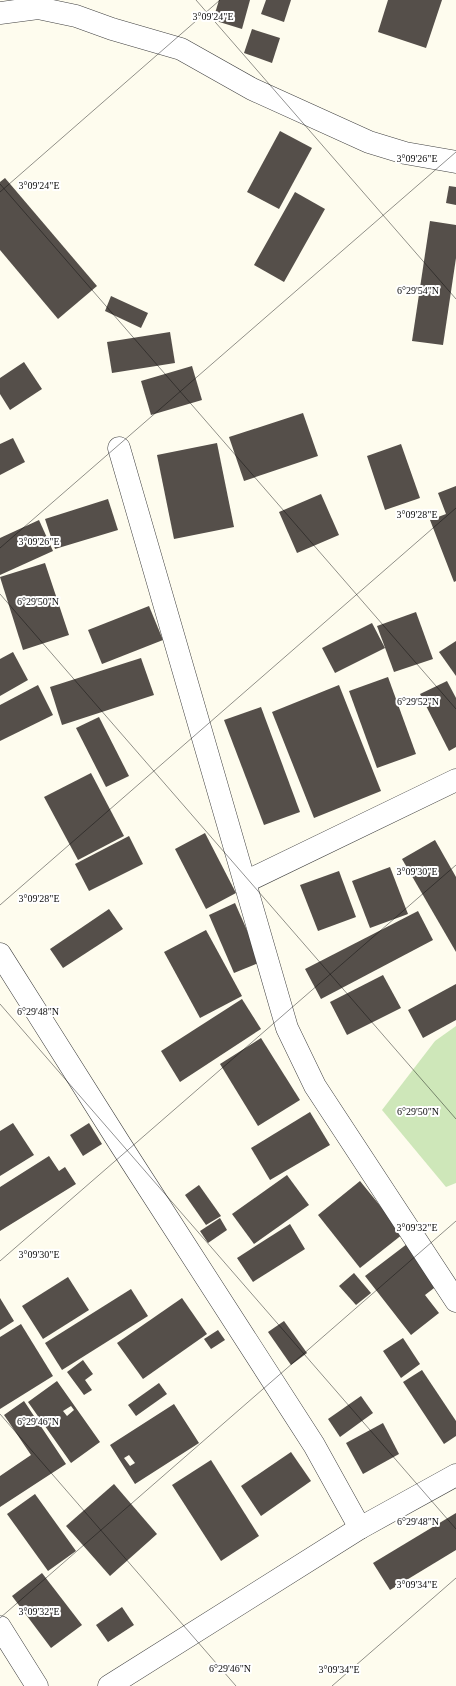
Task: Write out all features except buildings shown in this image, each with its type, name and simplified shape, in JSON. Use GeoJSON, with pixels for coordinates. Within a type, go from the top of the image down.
{"type":"FeatureCollection","features":[{"type":"Feature","properties":{"kind":"street"},"geometry":{"type":"LineString","coordinates":[[0,13],[38,8],[76,16],[112,29],[181,49],[252,89],[369,142],[405,153],[456,162]]}},
{"type":"Feature","properties":{"kind":"street"},"geometry":{"type":"LineString","coordinates":[[119,448],[287,1028],[315,1086],[456,1301]]}},
{"type":"Feature","properties":{"kind":"street"},"geometry":{"type":"LineString","coordinates":[[244,882],[456,780]]}},
{"type":"Feature","properties":{"kind":"street"},"geometry":{"type":"LineString","coordinates":[[0,954],[120,1144],[314,1445],[360,1528]]}},
{"type":"Feature","properties":{"kind":"street"},"geometry":{"type":"LineString","coordinates":[[108,1686],[360,1528],[456,1475]]}},
{"type":"Feature","properties":{"kind":"street"},"geometry":{"type":"LineString","coordinates":[[0,1628],[37,1686]]}},
{"type":"Feature","properties":{"kind":"green space"},"geometry":{"type":"Polygon","coordinates":[[[456,1026],[456,1183],[446,1187],[382,1110],[435,1041],[456,1026]]]}}]}
